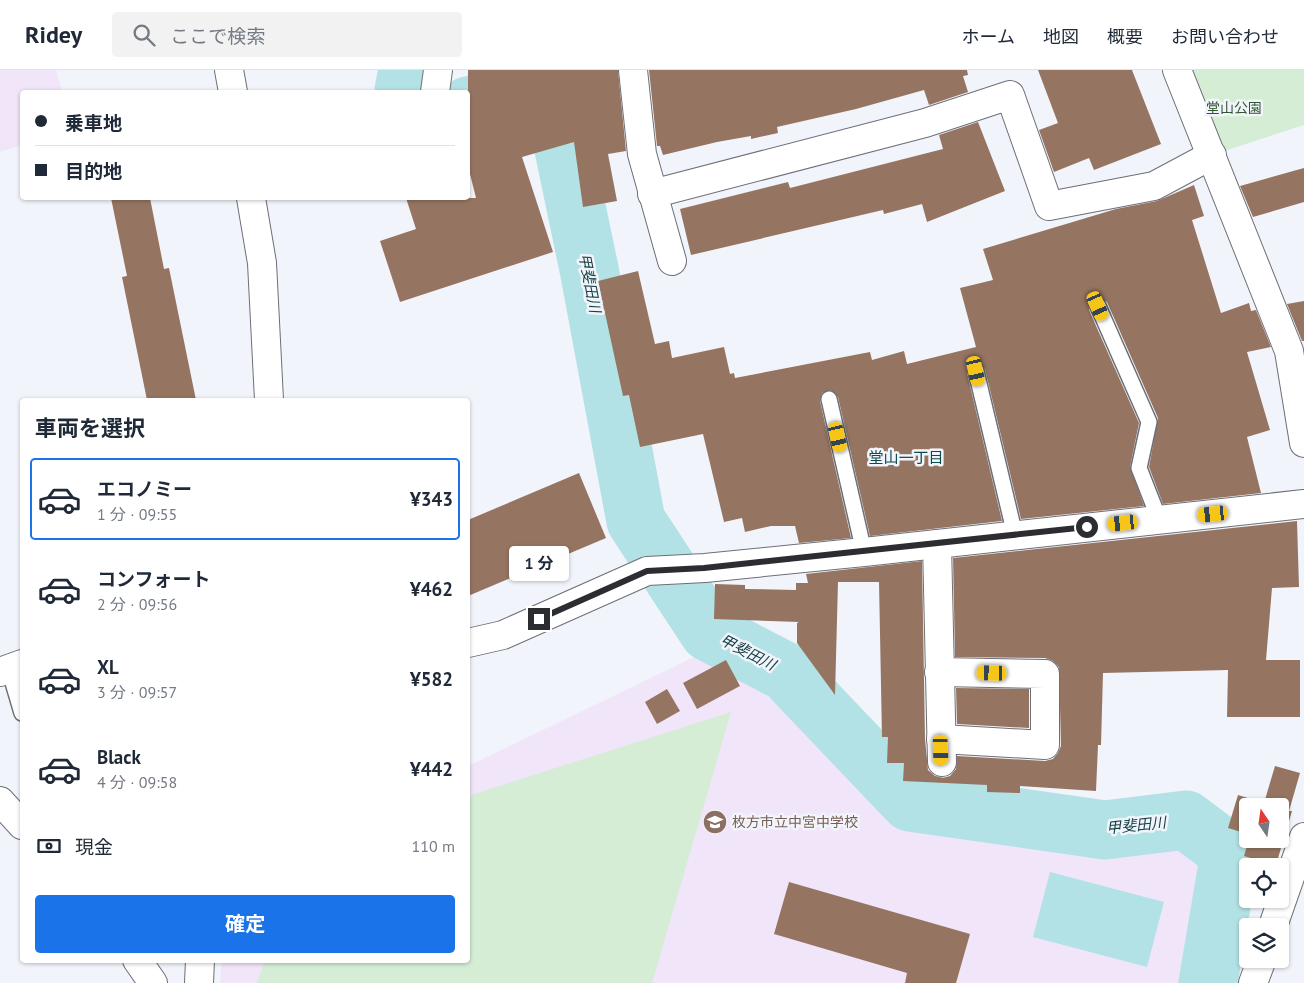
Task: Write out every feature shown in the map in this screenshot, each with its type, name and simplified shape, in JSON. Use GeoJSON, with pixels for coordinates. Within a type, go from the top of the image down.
{"type":"FeatureCollection","features":[{"type":"Feature","properties":{"kind":"street"},"geometry":{"type":"LineString","coordinates":[[229,70],[233,90]]}},
{"type":"Feature","properties":{"kind":"street"},"geometry":{"type":"LineString","coordinates":[[633,70],[642,154],[672,262]]}},
{"type":"Feature","properties":{"kind":"street"},"geometry":{"type":"LineString","coordinates":[[1177,70],[1289,350],[1304,443]]}},
{"type":"Feature","properties":{"kind":"street"},"geometry":{"type":"LineString","coordinates":[[652,194],[925,123],[1010,95],[1049,206],[1154,186],[1212,155]]}},
{"type":"Feature","properties":{"kind":"street"},"geometry":{"type":"LineString","coordinates":[[250,200],[262,263],[269,398]]}},
{"type":"Feature","properties":{"kind":"street"},"geometry":{"type":"LineString","coordinates":[[470,643],[503,635],[647,571],[704,568],[864,552],[1304,504]]}},
{"type":"Feature","properties":{"kind":"street"},"geometry":{"type":"LineString","coordinates":[[937,544],[939,672],[941,750],[1045,745],[1044,674],[939,672]]}},
{"type":"Feature","properties":{"kind":"street"},"geometry":{"type":"LineString","coordinates":[[0,801],[20,823]]}},
{"type":"Feature","properties":{"kind":"street"},"geometry":{"type":"LineString","coordinates":[[1276,918],[1304,837]]}},
{"type":"Feature","properties":{"kind":"street"},"geometry":{"type":"LineString","coordinates":[[139,963],[153,983]]}},
{"type":"Feature","properties":{"kind":"street"},"geometry":{"type":"LineString","coordinates":[[199,983],[200,963]]}},
{"type":"Feature","properties":{"kind":"street"},"geometry":{"type":"LineString","coordinates":[[1253,983],[1259,968]]}},
{"type":"Feature","properties":{"kind":"lane"},"geometry":{"type":"LineString","coordinates":[[1098,306],[1149,422],[1139,468],[1159,519]]}},
{"type":"Feature","properties":{"kind":"lane"},"geometry":{"type":"LineString","coordinates":[[976,371],[1015,535]]}},
{"type":"Feature","properties":{"kind":"lane"},"geometry":{"type":"LineString","coordinates":[[829,399],[864,552]]}},
{"type":"Feature","properties":{"kind":"lane"},"geometry":{"type":"LineString","coordinates":[[10,668],[20,706]]}},
{"type":"Feature","properties":{"kind":"shaded area"},"geometry":{"type":"Polygon","coordinates":[[[0,70],[56,70],[61,90],[20,90],[20,146],[0,152],[0,70]]]}},
{"type":"Feature","properties":{"kind":"shaded area","name":"枚方市立中宮中学校"},"geometry":{"type":"Polygon","coordinates":[[[713,648],[900,813],[1132,845],[1178,840],[1209,878],[1193,983],[220,983],[222,963],[470,963],[470,765],[713,648]]]}},
{"type":"Feature","properties":{"kind":"green space","name":"堂山公園"},"geometry":{"type":"Polygon","coordinates":[[[1177,70],[1304,70],[1304,125],[1212,155],[1177,70]]]}},
{"type":"Feature","properties":{"kind":"green space"},"geometry":{"type":"Polygon","coordinates":[[[731,712],[652,983],[257,983],[264,963],[470,963],[470,795],[731,712]]]}},
{"type":"Feature","properties":{"kind":"water"},"geometry":{"type":"Polygon","coordinates":[[[1050,872],[1164,902],[1147,967],[1033,937],[1050,872]]]}},
{"type":"Feature","properties":{"kind":"building"},"geometry":{"type":"Polygon","coordinates":[[[468,70],[618,70],[626,151],[608,154],[617,201],[583,207],[574,142],[522,157],[553,252],[400,302],[380,241],[416,229],[407,200],[470,200],[470,198],[476,198],[470,174],[470,90],[468,90],[468,70]]]}},
{"type":"Feature","properties":{"kind":"building"},"geometry":{"type":"Polygon","coordinates":[[[649,70],[967,70],[968,75],[963,76],[968,92],[929,105],[924,90],[856,109],[777,127],[778,133],[751,139],[751,136],[717,142],[663,155],[660,146],[657,146],[649,70]]]}},
{"type":"Feature","properties":{"kind":"building"},"geometry":{"type":"Polygon","coordinates":[[[1038,70],[1132,70],[1161,144],[1094,170],[1089,158],[1054,172],[1039,130],[1058,123],[1038,70]]]}},
{"type":"Feature","properties":{"kind":"building"},"geometry":{"type":"Polygon","coordinates":[[[978,122],[1005,191],[927,222],[922,204],[884,214],[883,210],[691,255],[680,209],[788,182],[790,188],[943,149],[939,135],[978,122]]]}},
{"type":"Feature","properties":{"kind":"building"},"geometry":{"type":"Polygon","coordinates":[[[1304,168],[1304,202],[1253,217],[1240,186],[1304,168]]]}},
{"type":"Feature","properties":{"kind":"building"},"geometry":{"type":"Polygon","coordinates":[[[1194,185],[1204,216],[1192,220],[1221,313],[1249,303],[1251,311],[1256,310],[1271,347],[1247,352],[1270,430],[1247,437],[1261,493],[1163,504],[1149,467],[1158,418],[1107,302],[1099,297],[1090,301],[1089,310],[1139,423],[1130,467],[1144,506],[1021,519],[985,369],[978,362],[969,365],[967,373],[1002,521],[870,536],[838,397],[831,390],[822,393],[820,401],[851,538],[799,543],[795,526],[771,526],[745,532],[742,518],[724,522],[703,434],[640,447],[629,395],[623,396],[598,281],[638,271],[655,344],[669,341],[672,358],[724,347],[730,374],[734,373],[735,378],[870,352],[872,360],[904,351],[907,364],[976,347],[960,288],[993,280],[983,249],[1116,209],[1157,201],[1194,185]]]}},
{"type":"Feature","properties":{"kind":"building"},"geometry":{"type":"Polygon","coordinates":[[[111,200],[150,200],[164,269],[169,268],[196,398],[147,398],[122,277],[127,276],[111,200]]]}},
{"type":"Feature","properties":{"kind":"building"},"geometry":{"type":"Polygon","coordinates":[[[1304,301],[1304,341],[1302,341],[1287,304],[1304,301]]]}},
{"type":"Feature","properties":{"kind":"building"},"geometry":{"type":"Polygon","coordinates":[[[579,473],[606,538],[470,595],[470,519],[579,473]]]}},
{"type":"Feature","properties":{"kind":"building"},"geometry":{"type":"Polygon","coordinates":[[[1297,521],[1299,587],[1272,588],[1266,660],[1300,660],[1300,717],[1227,717],[1228,670],[1103,673],[1101,745],[1098,745],[1096,791],[1020,786],[1020,793],[987,792],[987,785],[903,781],[904,763],[887,763],[888,737],[882,737],[879,582],[838,582],[835,695],[797,643],[797,623],[799,622],[714,619],[715,584],[745,585],[745,589],[796,590],[796,583],[808,583],[806,574],[922,561],[925,739],[928,770],[935,776],[943,778],[950,776],[956,769],[957,756],[1045,761],[1053,759],[1061,746],[1059,667],[1053,661],[1045,658],[955,657],[953,558],[1297,521]]]}},
{"type":"Feature","properties":{"kind":"building"},"geometry":{"type":"Polygon","coordinates":[[[726,660],[740,686],[697,709],[683,683],[726,660]]]}},
{"type":"Feature","properties":{"kind":"building"},"geometry":{"type":"Polygon","coordinates":[[[956,688],[1029,689],[1029,728],[957,724],[956,688]]]}},
{"type":"Feature","properties":{"kind":"building"},"geometry":{"type":"Polygon","coordinates":[[[667,689],[680,711],[657,724],[645,702],[667,689]]]}},
{"type":"Feature","properties":{"kind":"building"},"geometry":{"type":"Polygon","coordinates":[[[1275,766],[1300,773],[1289,811],[1289,798],[1265,798],[1275,766]]]}},
{"type":"Feature","properties":{"kind":"building"},"geometry":{"type":"Polygon","coordinates":[[[1238,795],[1248,798],[1239,798],[1239,831],[1228,828],[1238,795]]]}},
{"type":"Feature","properties":{"kind":"building"},"geometry":{"type":"Polygon","coordinates":[[[1246,848],[1281,848],[1278,858],[1251,858],[1244,856],[1246,848]]]}},
{"type":"Feature","properties":{"kind":"building"},"geometry":{"type":"Polygon","coordinates":[[[789,882],[970,934],[956,983],[905,983],[907,973],[774,934],[789,882]]]}},
{"type":"Feature","properties":{"kind":"waterway","name":"甲斐田川"},"geometry":{"type":"LineString","coordinates":[[404,90],[408,70]]}},
{"type":"Feature","properties":{"kind":"waterway","name":"甲斐田川"},"geometry":{"type":"LineString","coordinates":[[470,106],[532,93],[561,135],[589,269],[636,521],[709,632],[786,672],[910,802],[1105,830],[1186,820],[1230,853],[1208,983]]}},
{"type":"Feature","properties":{"kind":"place","name":"枚方市立中宮中学校"},"geometry":{"type":"Point","coordinates":[715,822]}},
{"type":"Feature","properties":{"kind":"district","name":"堂山一丁目"},"geometry":{"type":"Point","coordinates":[906,457]}},
{"type":"Feature","properties":{"kind":"route"},"geometry":{"type":"LineString","coordinates":[[539,619],[647,571],[704,568],[1087,527]]}}]}
